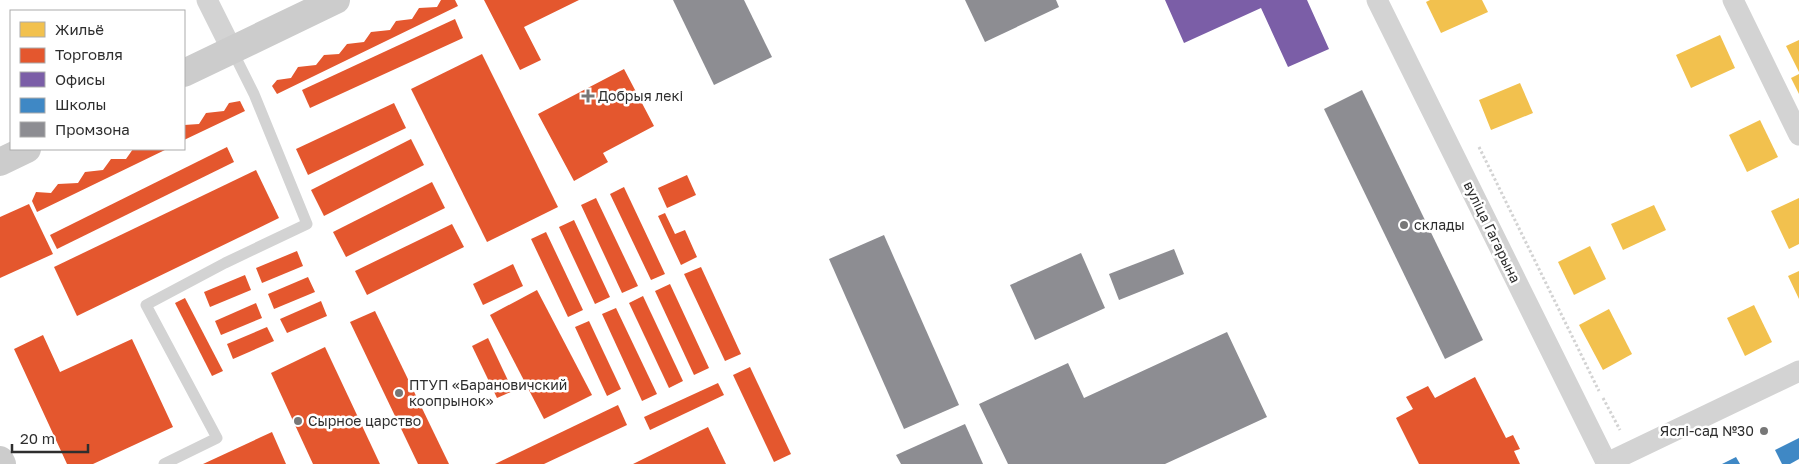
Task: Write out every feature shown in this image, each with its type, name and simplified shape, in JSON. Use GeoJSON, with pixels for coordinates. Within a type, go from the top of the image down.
{"type":"FeatureCollection","features":[{"type":"Feature","properties":{"kind":"main road"},"geometry":{"type":"LineString","coordinates":[[185,73],[336,0]]}},
{"type":"Feature","properties":{"kind":"main road"},"geometry":{"type":"LineString","coordinates":[[0,162],[25,150]]}},
{"type":"Feature","properties":{"kind":"main road"},"geometry":{"type":"LineString","coordinates":[[0,460],[2,464]]}},
{"type":"Feature","properties":{"kind":"street"},"geometry":{"type":"LineString","coordinates":[[207,0],[232,50]]}},
{"type":"Feature","properties":{"kind":"street","name":"вуліца Гагарына"},"geometry":{"type":"LineString","coordinates":[[1377,0],[1607,464]]}},
{"type":"Feature","properties":{"kind":"street"},"geometry":{"type":"LineString","coordinates":[[1733,0],[1799,135]]}},
{"type":"Feature","properties":{"kind":"street"},"geometry":{"type":"LineString","coordinates":[[1607,464],[1799,371]]}},
{"type":"Feature","properties":{"kind":"lane"},"geometry":{"type":"LineString","coordinates":[[164,464],[217,438],[146,306],[225,263],[307,224],[254,94],[232,50]]}},
{"type":"Feature","properties":{"kind":"path"},"geometry":{"type":"LineString","coordinates":[[1476,142],[1603,398],[1632,452]]}},
{"type":"Feature","properties":{"kind":"building: Жильё"},"geometry":{"type":"Polygon","coordinates":[[[1430,0],[1482,0],[1488,12],[1441,33],[1426,2],[1430,0]]]}},
{"type":"Feature","properties":{"kind":"building: Жильё"},"geometry":{"type":"Polygon","coordinates":[[[1720,35],[1735,68],[1691,88],[1676,55],[1720,35]]]}},
{"type":"Feature","properties":{"kind":"building: Жильё"},"geometry":{"type":"Polygon","coordinates":[[[1799,40],[1799,72],[1786,46],[1799,40]]]}},
{"type":"Feature","properties":{"kind":"building: Жильё"},"geometry":{"type":"Polygon","coordinates":[[[1799,74],[1799,94],[1791,78],[1799,74]]]}},
{"type":"Feature","properties":{"kind":"building: Жильё"},"geometry":{"type":"Polygon","coordinates":[[[1520,83],[1533,113],[1491,130],[1479,100],[1520,83]]]}},
{"type":"Feature","properties":{"kind":"building: Жильё"},"geometry":{"type":"Polygon","coordinates":[[[1760,120],[1778,157],[1747,172],[1729,135],[1760,120]]]}},
{"type":"Feature","properties":{"kind":"building: Жильё"},"geometry":{"type":"Polygon","coordinates":[[[1799,198],[1799,244],[1789,249],[1771,211],[1799,198]]]}},
{"type":"Feature","properties":{"kind":"building: Жильё"},"geometry":{"type":"Polygon","coordinates":[[[1654,205],[1666,230],[1623,250],[1611,224],[1654,205]]]}},
{"type":"Feature","properties":{"kind":"building: Жильё"},"geometry":{"type":"Polygon","coordinates":[[[1590,246],[1606,279],[1574,295],[1558,262],[1590,246]]]}},
{"type":"Feature","properties":{"kind":"building: Жильё"},"geometry":{"type":"Polygon","coordinates":[[[1799,271],[1799,299],[1788,276],[1799,271]]]}},
{"type":"Feature","properties":{"kind":"building: Жильё"},"geometry":{"type":"Polygon","coordinates":[[[1754,305],[1772,342],[1745,356],[1727,318],[1754,305]]]}},
{"type":"Feature","properties":{"kind":"building: Жильё"},"geometry":{"type":"Polygon","coordinates":[[[1609,309],[1632,354],[1603,370],[1579,325],[1609,309]]]}},
{"type":"Feature","properties":{"kind":"building: Торговля"},"geometry":{"type":"Polygon","coordinates":[[[441,0],[455,0],[458,6],[277,94],[272,86],[277,80],[291,78],[298,67],[316,65],[324,55],[339,54],[347,44],[364,42],[371,32],[390,30],[396,21],[412,19],[419,8],[437,7],[441,0]]]}},
{"type":"Feature","properties":{"kind":"building: Торговля"},"geometry":{"type":"Polygon","coordinates":[[[484,0],[579,0],[524,27],[541,60],[520,70],[484,0]]]}},
{"type":"Feature","properties":{"kind":"building: Торговля"},"geometry":{"type":"Polygon","coordinates":[[[455,19],[463,38],[310,108],[302,90],[455,19]]]}},
{"type":"Feature","properties":{"kind":"building: Торговля"},"geometry":{"type":"Polygon","coordinates":[[[482,54],[558,207],[487,242],[411,89],[482,54]]]}},
{"type":"Feature","properties":{"kind":"building: Торговля"},"geometry":{"type":"Polygon","coordinates":[[[624,69],[654,126],[603,153],[608,162],[574,181],[538,114],[624,69]]]}},
{"type":"Feature","properties":{"kind":"building: Торговля"},"geometry":{"type":"Polygon","coordinates":[[[240,101],[245,111],[185,140],[185,125],[199,124],[206,113],[224,111],[229,103],[240,101]]]}},
{"type":"Feature","properties":{"kind":"building: Торговля"},"geometry":{"type":"Polygon","coordinates":[[[394,103],[406,128],[308,175],[296,149],[394,103]]]}},
{"type":"Feature","properties":{"kind":"building: Торговля"},"geometry":{"type":"Polygon","coordinates":[[[411,139],[424,165],[324,216],[311,190],[411,139]]]}},
{"type":"Feature","properties":{"kind":"building: Торговля"},"geometry":{"type":"Polygon","coordinates":[[[227,147],[234,162],[57,249],[50,235],[227,147]]]}},
{"type":"Feature","properties":{"kind":"building: Торговля"},"geometry":{"type":"Polygon","coordinates":[[[132,150],[165,150],[37,212],[32,201],[36,192],[51,193],[58,184],[78,183],[85,172],[103,170],[111,159],[126,159],[132,150]]]}},
{"type":"Feature","properties":{"kind":"building: Торговля"},"geometry":{"type":"Polygon","coordinates":[[[256,170],[279,218],[77,316],[54,267],[256,170]]]}},
{"type":"Feature","properties":{"kind":"building: Торговля"},"geometry":{"type":"Polygon","coordinates":[[[687,175],[696,195],[667,208],[658,188],[687,175]]]}},
{"type":"Feature","properties":{"kind":"building: Торговля"},"geometry":{"type":"Polygon","coordinates":[[[432,182],[445,208],[346,257],[333,232],[432,182]]]}},
{"type":"Feature","properties":{"kind":"building: Торговля"},"geometry":{"type":"Polygon","coordinates":[[[624,187],[665,274],[651,280],[610,194],[624,187]]]}},
{"type":"Feature","properties":{"kind":"building: Торговля"},"geometry":{"type":"Polygon","coordinates":[[[596,198],[638,286],[622,293],[581,205],[596,198]]]}},
{"type":"Feature","properties":{"kind":"building: Торговля"},"geometry":{"type":"Polygon","coordinates":[[[29,204],[53,254],[0,278],[0,217],[29,204]]]}},
{"type":"Feature","properties":{"kind":"building: Торговля"},"geometry":{"type":"Polygon","coordinates":[[[665,213],[675,234],[685,230],[697,257],[681,265],[658,216],[665,213]]]}},
{"type":"Feature","properties":{"kind":"building: Торговля"},"geometry":{"type":"Polygon","coordinates":[[[574,220],[610,297],[595,304],[559,227],[574,220]]]}},
{"type":"Feature","properties":{"kind":"building: Торговля"},"geometry":{"type":"Polygon","coordinates":[[[452,224],[464,247],[367,295],[355,271],[452,224]]]}},
{"type":"Feature","properties":{"kind":"building: Торговля"},"geometry":{"type":"Polygon","coordinates":[[[546,232],[583,310],[568,317],[531,239],[546,232]]]}},
{"type":"Feature","properties":{"kind":"building: Торговля"},"geometry":{"type":"Polygon","coordinates":[[[297,251],[303,266],[262,283],[256,268],[297,251]]]}},
{"type":"Feature","properties":{"kind":"building: Торговля"},"geometry":{"type":"Polygon","coordinates":[[[513,264],[523,286],[483,305],[473,284],[513,264]]]}},
{"type":"Feature","properties":{"kind":"building: Торговля"},"geometry":{"type":"Polygon","coordinates":[[[701,267],[741,354],[725,361],[684,274],[701,267]]]}},
{"type":"Feature","properties":{"kind":"building: Торговля"},"geometry":{"type":"Polygon","coordinates":[[[245,275],[251,290],[210,307],[204,292],[245,275]]]}},
{"type":"Feature","properties":{"kind":"building: Торговля"},"geometry":{"type":"Polygon","coordinates":[[[308,277],[315,292],[274,309],[268,294],[308,277]]]}},
{"type":"Feature","properties":{"kind":"building: Торговля"},"geometry":{"type":"Polygon","coordinates":[[[670,284],[709,368],[694,375],[655,291],[670,284]]]}},
{"type":"Feature","properties":{"kind":"building: Торговля"},"geometry":{"type":"Polygon","coordinates":[[[537,290],[592,395],[544,419],[490,315],[537,290]]]}},
{"type":"Feature","properties":{"kind":"building: Торговля"},"geometry":{"type":"Polygon","coordinates":[[[643,296],[683,381],[669,388],[629,303],[643,296]]]}},
{"type":"Feature","properties":{"kind":"building: Торговля"},"geometry":{"type":"Polygon","coordinates":[[[185,298],[223,371],[212,376],[175,303],[185,298]]]}},
{"type":"Feature","properties":{"kind":"building: Торговля"},"geometry":{"type":"Polygon","coordinates":[[[321,301],[327,316],[287,333],[280,319],[321,301]]]}},
{"type":"Feature","properties":{"kind":"building: Торговля"},"geometry":{"type":"Polygon","coordinates":[[[256,303],[262,318],[221,335],[215,321],[256,303]]]}},
{"type":"Feature","properties":{"kind":"building: Торговля"},"geometry":{"type":"Polygon","coordinates":[[[616,308],[657,394],[642,401],[602,314],[616,308]]]}},
{"type":"Feature","properties":{"kind":"building: Торговля","name":"ПТУП «Барановичский коопрынок»"},"geometry":{"type":"Polygon","coordinates":[[[375,311],[449,464],[418,464],[350,322],[375,311]]]}},
{"type":"Feature","properties":{"kind":"building: Торговля"},"geometry":{"type":"Polygon","coordinates":[[[589,321],[621,389],[607,396],[575,327],[589,321]]]}},
{"type":"Feature","properties":{"kind":"building: Торговля"},"geometry":{"type":"Polygon","coordinates":[[[267,327],[274,341],[233,359],[227,344],[267,327]]]}},
{"type":"Feature","properties":{"kind":"building: Торговля"},"geometry":{"type":"Polygon","coordinates":[[[43,335],[60,372],[132,339],[173,427],[93,464],[67,464],[14,349],[43,335]]]}},
{"type":"Feature","properties":{"kind":"building: Торговля"},"geometry":{"type":"Polygon","coordinates":[[[488,338],[513,391],[497,398],[472,346],[488,338]]]}},
{"type":"Feature","properties":{"kind":"building: Торговля"},"geometry":{"type":"Polygon","coordinates":[[[325,347],[380,464],[313,464],[271,373],[325,347]]]}},
{"type":"Feature","properties":{"kind":"building: Торговля"},"geometry":{"type":"Polygon","coordinates":[[[750,367],[791,454],[774,462],[733,375],[750,367]]]}},
{"type":"Feature","properties":{"kind":"building: Торговля"},"geometry":{"type":"Polygon","coordinates":[[[1475,377],[1506,438],[1513,435],[1520,449],[1514,451],[1520,464],[1419,464],[1396,418],[1413,409],[1406,397],[1428,386],[1435,398],[1475,377]]]}},
{"type":"Feature","properties":{"kind":"building: Торговля"},"geometry":{"type":"Polygon","coordinates":[[[718,383],[724,395],[650,430],[644,417],[718,383]]]}},
{"type":"Feature","properties":{"kind":"building: Торговля","name":"ПТУП «Барановичский коопрынок»"},"geometry":{"type":"Polygon","coordinates":[[[618,405],[627,425],[544,464],[495,464],[618,405]]]}},
{"type":"Feature","properties":{"kind":"building: Торговля"},"geometry":{"type":"Polygon","coordinates":[[[708,427],[726,464],[633,464],[708,427]]]}},
{"type":"Feature","properties":{"kind":"building: Торговля"},"geometry":{"type":"Polygon","coordinates":[[[272,432],[286,464],[203,464],[272,432]]]}},
{"type":"Feature","properties":{"kind":"building: Офисы"},"geometry":{"type":"Polygon","coordinates":[[[1165,0],[1307,0],[1329,49],[1288,67],[1261,8],[1184,43],[1165,0]]]}},
{"type":"Feature","properties":{"kind":"building: Школы"},"geometry":{"type":"Polygon","coordinates":[[[1799,438],[1799,459],[1790,464],[1782,464],[1775,450],[1799,438]]]}},
{"type":"Feature","properties":{"kind":"building: Школы"},"geometry":{"type":"Polygon","coordinates":[[[1736,457],[1740,464],[1722,464],[1736,457]]]}},
{"type":"Feature","properties":{"kind":"building: Промзона"},"geometry":{"type":"Polygon","coordinates":[[[673,0],[744,0],[772,57],[714,85],[673,0]]]}},
{"type":"Feature","properties":{"kind":"building: Промзона"},"geometry":{"type":"Polygon","coordinates":[[[965,0],[1056,0],[1059,7],[985,42],[965,0]]]}},
{"type":"Feature","properties":{"kind":"building: Промзона","name":"склады"},"geometry":{"type":"Polygon","coordinates":[[[1362,90],[1483,340],[1445,359],[1324,109],[1362,90]]]}},
{"type":"Feature","properties":{"kind":"building: Промзона"},"geometry":{"type":"Polygon","coordinates":[[[884,235],[959,405],[904,429],[829,259],[884,235]]]}},
{"type":"Feature","properties":{"kind":"building: Промзона"},"geometry":{"type":"Polygon","coordinates":[[[1174,249],[1184,274],[1119,300],[1109,274],[1174,249]]]}},
{"type":"Feature","properties":{"kind":"building: Промзона"},"geometry":{"type":"Polygon","coordinates":[[[1081,253],[1105,308],[1035,340],[1010,285],[1081,253]]]}},
{"type":"Feature","properties":{"kind":"building: Промзона"},"geometry":{"type":"Polygon","coordinates":[[[1227,332],[1267,417],[1165,464],[1008,464],[979,404],[1068,363],[1084,398],[1227,332]]]}},
{"type":"Feature","properties":{"kind":"building: Промзона"},"geometry":{"type":"Polygon","coordinates":[[[965,424],[983,464],[901,464],[896,455],[965,424]]]}},
{"type":"Feature","properties":{"kind":"place","name":"Добрыя лекі"},"geometry":{"type":"Point","coordinates":[588,96]}},
{"type":"Feature","properties":{"kind":"place","name":"склады"},"geometry":{"type":"Point","coordinates":[1404,225]}},
{"type":"Feature","properties":{"kind":"place","name":"ПТУП «Барановичский коопрынок»"},"geometry":{"type":"Point","coordinates":[399,393]}},
{"type":"Feature","properties":{"kind":"place","name":"Сырное царство"},"geometry":{"type":"Point","coordinates":[298,421]}},
{"type":"Feature","properties":{"kind":"place","name":"Яслі-сад №30"},"geometry":{"type":"Point","coordinates":[1764,431]}}]}
